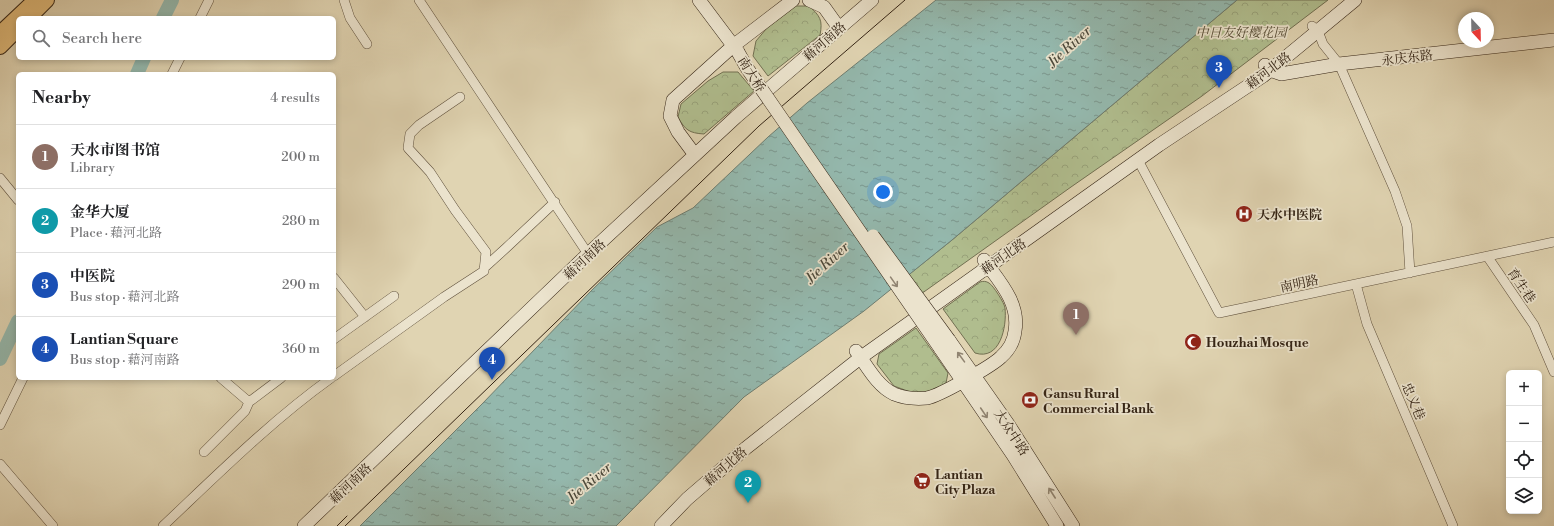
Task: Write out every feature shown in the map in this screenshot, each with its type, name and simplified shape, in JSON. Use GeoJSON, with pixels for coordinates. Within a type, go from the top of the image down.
{"type":"FeatureCollection","features":[{"type":"Feature","properties":{"kind":"main road"},"geometry":{"type":"LineString","coordinates":[[18,16],[35,0]]}},
{"type":"Feature","properties":{"kind":"main road"},"geometry":{"type":"LineString","coordinates":[[31,16],[47,0]]}},
{"type":"Feature","properties":{"kind":"main road","name":"南大桥"},"geometry":{"type":"LineString","coordinates":[[699,0],[736,49],[747,68],[944,344]]}},
{"type":"Feature","properties":{"kind":"main road"},"geometry":{"type":"LineString","coordinates":[[696,155],[678,132],[670,116],[673,100],[793,0]]}},
{"type":"Feature","properties":{"kind":"main road"},"geometry":{"type":"LineString","coordinates":[[809,0],[824,7],[839,28]]}},
{"type":"Feature","properties":{"kind":"main road","name":"藉河南路"},"geometry":{"type":"LineString","coordinates":[[304,526],[588,254],[736,117],[872,0]]}},
{"type":"Feature","properties":{"kind":"main road","name":"藉河北路"},"geometry":{"type":"LineString","coordinates":[[1315,28],[1342,0]]}},
{"type":"Feature","properties":{"kind":"main road","name":"藉河北路"},"geometry":{"type":"LineString","coordinates":[[986,263],[1138,160],[1267,67],[1315,28],[1355,0]]}},
{"type":"Feature","properties":{"kind":"main road"},"geometry":{"type":"LineString","coordinates":[[0,33],[16,18]]}},
{"type":"Feature","properties":{"kind":"main road"},"geometry":{"type":"LineString","coordinates":[[0,47],[16,31]]}},
{"type":"Feature","properties":{"kind":"main road","name":"永庆东路"},"geometry":{"type":"LineString","coordinates":[[1267,67],[1281,74],[1339,64],[1554,40]]}},
{"type":"Feature","properties":{"kind":"main road","name":"藉河北路"},"geometry":{"type":"LineString","coordinates":[[651,526],[682,494],[741,442],[858,354],[986,263],[1154,139],[1267,67]]}},
{"type":"Feature","properties":{"kind":"main road"},"geometry":{"type":"LineString","coordinates":[[858,354],[879,384],[894,394],[911,399],[928,398],[944,391],[1001,358],[1010,348],[1015,330],[1015,312],[1009,295],[986,263]]}},
{"type":"Feature","properties":{"kind":"main road","name":"大众中路"},"geometry":{"type":"LineString","coordinates":[[944,344],[1073,526]]}},
{"type":"Feature","properties":{"kind":"main road","name":"藉河北路"},"geometry":{"type":"LineString","coordinates":[[662,526],[687,499],[858,354]]}},
{"type":"Feature","properties":{"kind":"main road","name":"大众中路"},"geometry":{"type":"LineString","coordinates":[[968,377],[1013,455],[1057,526]]}},
{"type":"Feature","properties":{"kind":"street"},"geometry":{"type":"LineString","coordinates":[[201,16],[209,0]]}},
{"type":"Feature","properties":{"kind":"street"},"geometry":{"type":"LineString","coordinates":[[344,0],[350,18],[367,44]]}},
{"type":"Feature","properties":{"kind":"street"},"geometry":{"type":"LineString","coordinates":[[419,0],[555,202],[588,254]]}},
{"type":"Feature","properties":{"kind":"street"},"geometry":{"type":"LineString","coordinates":[[1315,28],[1323,44],[1339,64],[1395,191],[1407,226],[1410,273]]}},
{"type":"Feature","properties":{"kind":"street"},"geometry":{"type":"LineString","coordinates":[[173,72],[179,60]]}},
{"type":"Feature","properties":{"kind":"street"},"geometry":{"type":"LineString","coordinates":[[460,97],[419,125],[410,134],[408,148],[430,172],[454,210],[486,252],[484,268]]}},
{"type":"Feature","properties":{"kind":"street","name":"南明路"},"geometry":{"type":"LineString","coordinates":[[1138,160],[1219,313],[1554,242]]}},
{"type":"Feature","properties":{"kind":"street"},"geometry":{"type":"LineString","coordinates":[[0,178],[16,198]]}},
{"type":"Feature","properties":{"kind":"street"},"geometry":{"type":"LineString","coordinates":[[336,375],[444,297],[484,271],[484,268],[555,202]]}},
{"type":"Feature","properties":{"kind":"street","name":"育生巷"},"geometry":{"type":"LineString","coordinates":[[1487,256],[1534,325],[1554,372]]}},
{"type":"Feature","properties":{"kind":"street"},"geometry":{"type":"LineString","coordinates":[[336,281],[364,317]]}},
{"type":"Feature","properties":{"kind":"street","name":"忠义巷"},"geometry":{"type":"LineString","coordinates":[[1356,284],[1367,324],[1453,526]]}},
{"type":"Feature","properties":{"kind":"street"},"geometry":{"type":"LineString","coordinates":[[336,338],[394,296]]}},
{"type":"Feature","properties":{"kind":"street"},"geometry":{"type":"LineString","coordinates":[[0,425],[22,380]]}},
{"type":"Feature","properties":{"kind":"street"},"geometry":{"type":"LineString","coordinates":[[224,380],[249,402]]}},
{"type":"Feature","properties":{"kind":"street"},"geometry":{"type":"LineString","coordinates":[[204,452],[245,411],[249,402],[278,380]]}},
{"type":"Feature","properties":{"kind":"street"},"geometry":{"type":"LineString","coordinates":[[163,526],[239,455],[311,392],[328,380]]}},
{"type":"Feature","properties":{"kind":"street"},"geometry":{"type":"LineString","coordinates":[[0,464],[53,526]]}},
{"type":"Feature","properties":{"kind":"green space","name":"中日友好樱花园"},"geometry":{"type":"Polygon","coordinates":[[[1237,0],[1328,0],[1202,96],[921,294],[907,276],[952,240],[1237,0]]]}},
{"type":"Feature","properties":{"kind":"green space"},"geometry":{"type":"Polygon","coordinates":[[[796,6],[809,6],[816,13],[821,22],[820,35],[768,76],[753,56],[756,41],[767,28],[796,6]]]}},
{"type":"Feature","properties":{"kind":"green space"},"geometry":{"type":"Polygon","coordinates":[[[723,72],[738,72],[754,91],[704,134],[691,132],[685,128],[678,117],[681,104],[708,81],[723,72]]]}},
{"type":"Feature","properties":{"kind":"green space"},"geometry":{"type":"Polygon","coordinates":[[[983,281],[991,284],[1005,308],[1005,324],[1000,341],[991,352],[984,354],[975,353],[943,309],[983,281]]]}},
{"type":"Feature","properties":{"kind":"green space"},"geometry":{"type":"Polygon","coordinates":[[[916,328],[948,373],[946,383],[939,390],[913,393],[894,386],[877,364],[879,354],[916,328]]]}},
{"type":"Feature","properties":{"kind":"water","name":"Jie River"},"geometry":{"type":"Polygon","coordinates":[[[936,0],[1237,0],[952,240],[864,311],[744,397],[616,526],[360,526],[482,404],[591,291],[657,227],[693,208],[768,137],[807,103],[936,0]]]}},
{"type":"Feature","properties":{"kind":"waterway"},"geometry":{"type":"LineString","coordinates":[[164,16],[172,0]]}},
{"type":"Feature","properties":{"kind":"waterway"},"geometry":{"type":"LineString","coordinates":[[138,72],[143,60]]}},
{"type":"Feature","properties":{"kind":"waterway"},"geometry":{"type":"LineString","coordinates":[[0,359],[16,325]]}},
{"type":"Feature","properties":{"kind":"tram line"},"geometry":{"type":"LineString","coordinates":[[345,526],[759,126],[905,0]]}},
{"type":"Feature","properties":{"kind":"tram line"},"geometry":{"type":"LineString","coordinates":[[337,526],[347,516]]}},
{"type":"Feature","properties":{"kind":"place","name":"中医院"},"geometry":{"type":"Point","coordinates":[1219,88]}},
{"type":"Feature","properties":{"kind":"place","name":"天水中医院"},"geometry":{"type":"Point","coordinates":[1244,214]}},
{"type":"Feature","properties":{"kind":"place","name":"天水市图书馆"},"geometry":{"type":"Point","coordinates":[1076,335]}},
{"type":"Feature","properties":{"kind":"place","name":"Houzhai Mosque"},"geometry":{"type":"Point","coordinates":[1193,342]}},
{"type":"Feature","properties":{"kind":"place","name":"Lantian Square"},"geometry":{"type":"Point","coordinates":[492,380]}},
{"type":"Feature","properties":{"kind":"place","name":"Gansu Rural Commercial Bank"},"geometry":{"type":"Point","coordinates":[1030,400]}},
{"type":"Feature","properties":{"kind":"place","name":"Lantian City Plaza"},"geometry":{"type":"Point","coordinates":[922,481]}},
{"type":"Feature","properties":{"kind":"place","name":"金华大厦"},"geometry":{"type":"Point","coordinates":[748,503]}}]}
